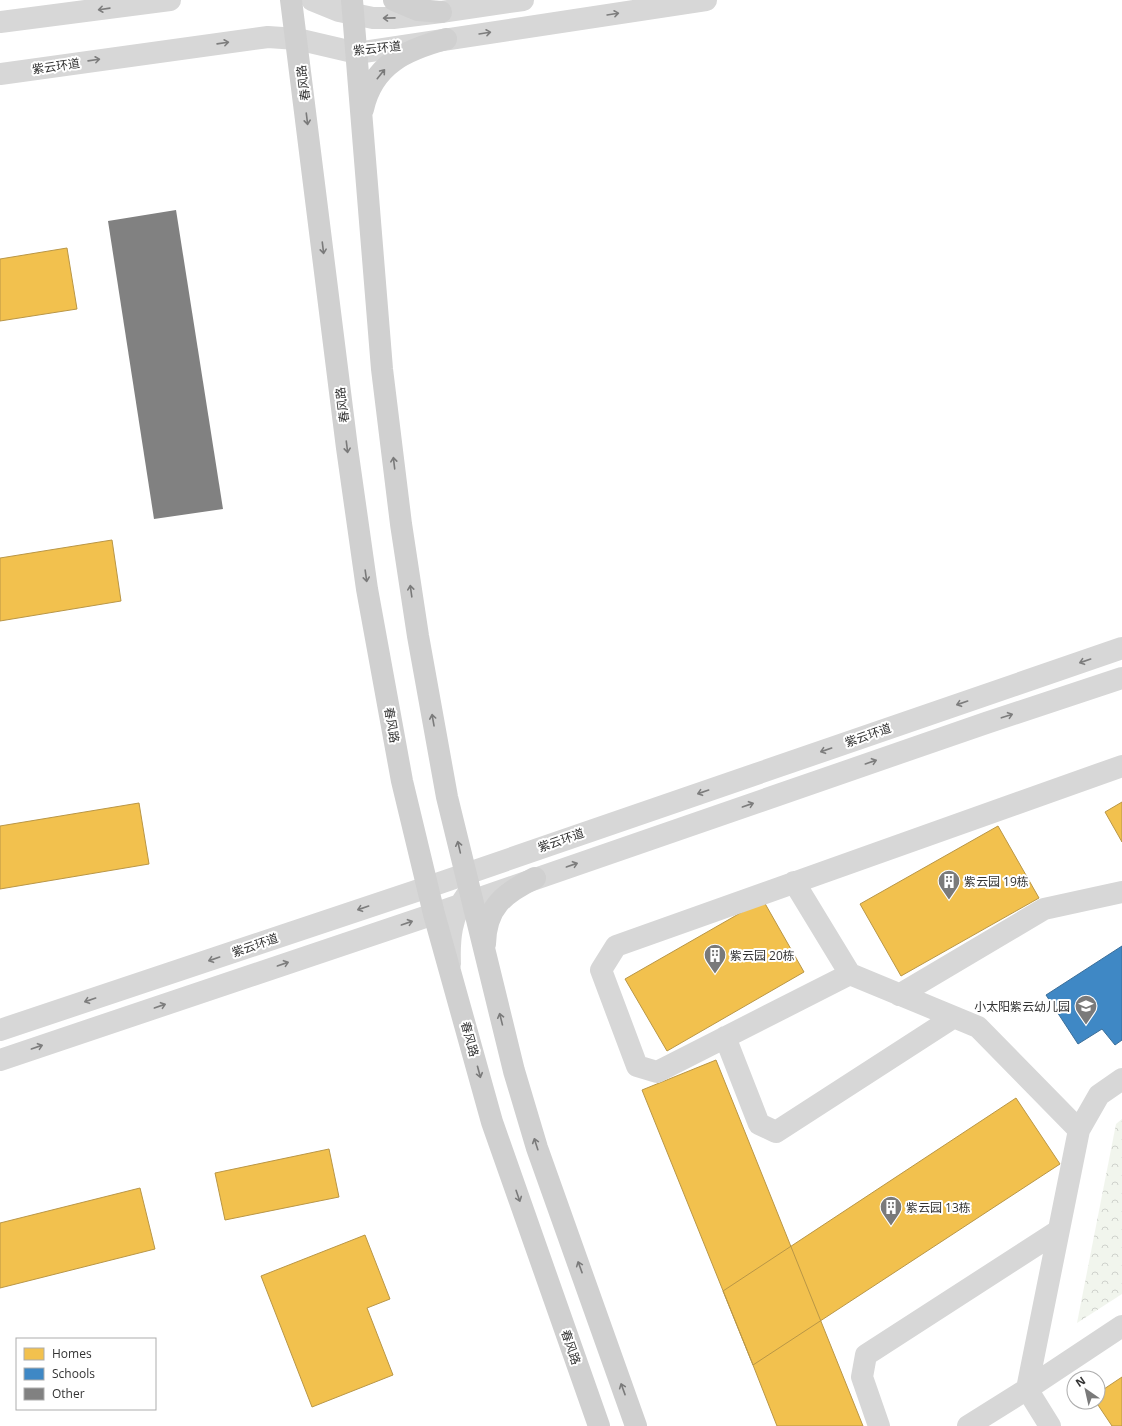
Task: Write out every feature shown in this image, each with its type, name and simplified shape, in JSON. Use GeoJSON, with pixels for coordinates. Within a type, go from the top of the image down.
{"type":"FeatureCollection","features":[{"type":"Feature","properties":{"kind":"main road","name":"春风路"},"geometry":{"type":"LineString","coordinates":[[291,0],[348,448],[368,589],[402,781],[434,914],[492,1122],[599,1426]]}},
{"type":"Feature","properties":{"kind":"main road"},"geometry":{"type":"LineString","coordinates":[[394,0],[418,10],[441,12]]}},
{"type":"Feature","properties":{"kind":"main road"},"geometry":{"type":"LineString","coordinates":[[353,7],[382,370],[401,524],[447,797],[466,892],[484,953],[514,1071],[537,1148],[636,1426]]}},
{"type":"Feature","properties":{"kind":"main road"},"geometry":{"type":"LineString","coordinates":[[361,122],[367,96],[382,72],[406,53],[446,39]]}},
{"type":"Feature","properties":{"kind":"main road"},"geometry":{"type":"LineString","coordinates":[[484,953],[486,928],[489,916],[494,907],[508,893],[535,878]]}},
{"type":"Feature","properties":{"kind":"street"},"geometry":{"type":"LineString","coordinates":[[0,22],[170,0]]}},
{"type":"Feature","properties":{"kind":"street"},"geometry":{"type":"LineString","coordinates":[[312,0],[353,7],[372,18],[393,18],[524,0]]}},
{"type":"Feature","properties":{"kind":"street","name":"紫云环道"},"geometry":{"type":"LineString","coordinates":[[0,74],[268,37],[297,39],[357,52],[706,0]]}},
{"type":"Feature","properties":{"kind":"street","name":"紫云环道"},"geometry":{"type":"LineString","coordinates":[[0,1060],[434,914],[505,865],[533,850],[1122,648]]}},
{"type":"Feature","properties":{"kind":"street","name":"紫云环道"},"geometry":{"type":"LineString","coordinates":[[0,1030],[428,887],[466,892],[535,878],[986,723],[1122,678]]}},
{"type":"Feature","properties":{"kind":"street"},"geometry":{"type":"LineString","coordinates":[[850,974],[657,1072],[637,1066],[601,970],[616,946],[1122,766]]}},
{"type":"Feature","properties":{"kind":"street"},"geometry":{"type":"LineString","coordinates":[[794,882],[850,974],[978,1027],[1079,1130]]}},
{"type":"Feature","properties":{"kind":"street"},"geometry":{"type":"LineString","coordinates":[[450,967],[450,944],[452,929],[466,892]]}},
{"type":"Feature","properties":{"kind":"street"},"geometry":{"type":"LineString","coordinates":[[899,995],[1044,909],[1122,892]]}},
{"type":"Feature","properties":{"kind":"street"},"geometry":{"type":"LineString","coordinates":[[725,1037],[759,1124],[776,1132],[954,1017]]}},
{"type":"Feature","properties":{"kind":"street"},"geometry":{"type":"LineString","coordinates":[[1050,1426],[1027,1389],[1058,1231],[1079,1130],[1099,1095],[1122,1079]]}},
{"type":"Feature","properties":{"kind":"street"},"geometry":{"type":"LineString","coordinates":[[879,1426],[862,1377],[866,1355],[1058,1231]]}},
{"type":"Feature","properties":{"kind":"street"},"geometry":{"type":"LineString","coordinates":[[968,1426],[1122,1326]]}},
{"type":"Feature","properties":{"kind":"green space"},"geometry":{"type":"Polygon","coordinates":[[[1122,1119],[1122,1294],[1077,1323],[1116,1124],[1122,1119]]]}},
{"type":"Feature","properties":{"kind":"building: Homes"},"geometry":{"type":"Polygon","coordinates":[[[67,248],[77,309],[0,321],[0,259],[67,248]]]}},
{"type":"Feature","properties":{"kind":"building: Homes"},"geometry":{"type":"Polygon","coordinates":[[[112,540],[121,601],[0,621],[0,558],[112,540]]]}},
{"type":"Feature","properties":{"kind":"building: Homes"},"geometry":{"type":"Polygon","coordinates":[[[1122,802],[1122,842],[1105,812],[1122,802]]]}},
{"type":"Feature","properties":{"kind":"building: Homes"},"geometry":{"type":"Polygon","coordinates":[[[139,803],[149,864],[0,889],[0,826],[139,803]]]}},
{"type":"Feature","properties":{"kind":"building: Homes","name":"紫云园 19栋"},"geometry":{"type":"Polygon","coordinates":[[[998,826],[1039,898],[901,976],[860,904],[998,826]]]}},
{"type":"Feature","properties":{"kind":"building: Homes","name":"紫云园 20栋"},"geometry":{"type":"Polygon","coordinates":[[[763,900],[804,972],[667,1051],[625,979],[763,900]]]}},
{"type":"Feature","properties":{"kind":"building: Homes"},"geometry":{"type":"Polygon","coordinates":[[[716,1060],[863,1426],[777,1426],[642,1090],[716,1060]]]}},
{"type":"Feature","properties":{"kind":"building: Homes","name":"紫云园 13栋"},"geometry":{"type":"Polygon","coordinates":[[[1016,1098],[1060,1164],[753,1365],[723,1291],[1016,1098]]]}},
{"type":"Feature","properties":{"kind":"building: Homes"},"geometry":{"type":"Polygon","coordinates":[[[329,1149],[339,1197],[225,1220],[215,1173],[329,1149]]]}},
{"type":"Feature","properties":{"kind":"building: Homes"},"geometry":{"type":"Polygon","coordinates":[[[140,1188],[155,1249],[0,1288],[0,1223],[140,1188]]]}},
{"type":"Feature","properties":{"kind":"building: Homes"},"geometry":{"type":"Polygon","coordinates":[[[365,1235],[390,1299],[367,1308],[393,1375],[312,1407],[261,1276],[365,1235]]]}},
{"type":"Feature","properties":{"kind":"building: Homes"},"geometry":{"type":"Polygon","coordinates":[[[1122,1377],[1122,1426],[1112,1426],[1101,1410],[1106,1410],[1106,1388],[1122,1377]]]}},
{"type":"Feature","properties":{"kind":"building: Schools"},"geometry":{"type":"Polygon","coordinates":[[[1122,946],[1122,1040],[1115,1045],[1102,1029],[1078,1044],[1046,995],[1122,946]]]}},
{"type":"Feature","properties":{"kind":"building: Other"},"geometry":{"type":"Polygon","coordinates":[[[176,210],[223,509],[154,519],[108,221],[176,210]]]}},
{"type":"Feature","properties":{"kind":"place","name":"紫云园 19栋"},"geometry":{"type":"Point","coordinates":[949,900]}},
{"type":"Feature","properties":{"kind":"place","name":"紫云园 20栋"},"geometry":{"type":"Point","coordinates":[715,974]}},
{"type":"Feature","properties":{"kind":"place","name":"小太阳紫云幼儿园"},"geometry":{"type":"Point","coordinates":[1086,1026]}},
{"type":"Feature","properties":{"kind":"place","name":"紫云园 13栋"},"geometry":{"type":"Point","coordinates":[891,1226]}}]}
